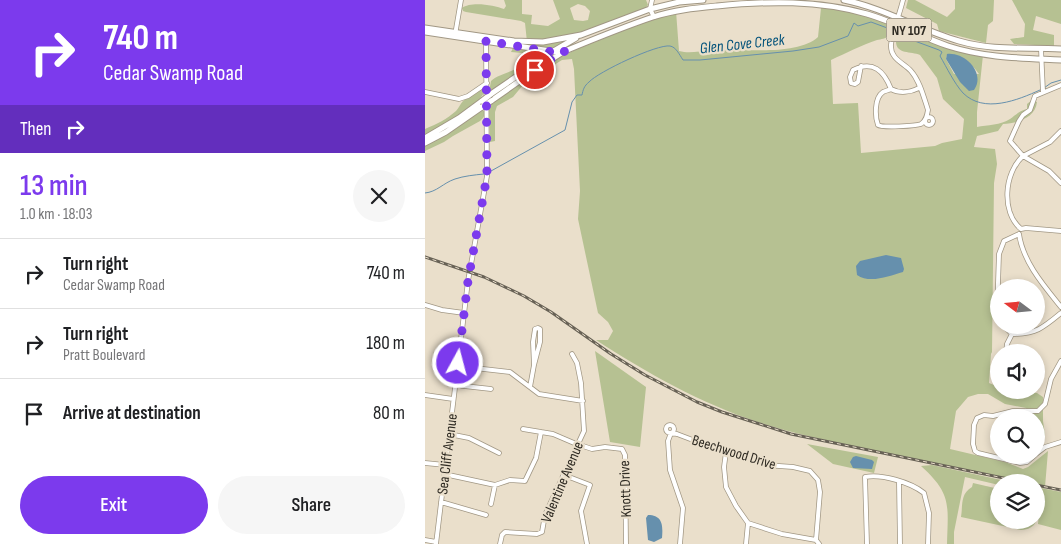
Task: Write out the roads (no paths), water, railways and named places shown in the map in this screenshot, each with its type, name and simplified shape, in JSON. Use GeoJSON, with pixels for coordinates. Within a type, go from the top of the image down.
{"type":"FeatureCollection","features":[{"type":"Feature","properties":{"kind":"main road","name":"NY 107"},"geometry":{"type":"LineString","coordinates":[[491,98],[552,52],[581,35],[650,9],[679,2],[703,0]]}},
{"type":"Feature","properties":{"kind":"main road","name":"NY 107"},"geometry":{"type":"LineString","coordinates":[[844,0],[875,8],[941,36],[961,42],[997,48],[1061,49]]}},
{"type":"Feature","properties":{"kind":"main road","name":"NY 107"},"geometry":{"type":"LineString","coordinates":[[425,138],[565,51],[654,16],[676,11],[745,2],[812,1],[868,14],[949,46],[977,54],[1061,60]]}},
{"type":"Feature","properties":{"kind":"main road"},"geometry":{"type":"LineString","coordinates":[[587,42],[590,34],[618,20]]}},
{"type":"Feature","properties":{"kind":"main road"},"geometry":{"type":"LineString","coordinates":[[425,28],[455,35]]}},
{"type":"Feature","properties":{"kind":"main road"},"geometry":{"type":"LineString","coordinates":[[425,32],[487,40],[552,52],[565,51]]}},
{"type":"Feature","properties":{"kind":"main road"},"geometry":{"type":"LineString","coordinates":[[487,40],[543,42],[581,35]]}},
{"type":"Feature","properties":{"kind":"main road","name":"NY 107"},"geometry":{"type":"LineString","coordinates":[[425,143],[446,132],[482,104]]}},
{"type":"Feature","properties":{"kind":"street"},"geometry":{"type":"LineString","coordinates":[[455,35],[461,0]]}},
{"type":"Feature","properties":{"kind":"street"},"geometry":{"type":"LineString","coordinates":[[652,0],[650,9],[654,16]]}},
{"type":"Feature","properties":{"kind":"street"},"geometry":{"type":"LineString","coordinates":[[903,0],[891,50],[900,62],[911,71],[919,88],[928,110],[923,123],[879,127],[876,123],[876,117],[878,97],[882,92],[891,90],[905,92],[919,88]]}},
{"type":"Feature","properties":{"kind":"street","name":"Sea Cliff Avenue"},"geometry":{"type":"LineString","coordinates":[[436,543],[468,281],[487,176],[487,40]]}},
{"type":"Feature","properties":{"kind":"street"},"geometry":{"type":"LineString","coordinates":[[1041,49],[1043,90]]}},
{"type":"Feature","properties":{"kind":"street"},"geometry":{"type":"LineString","coordinates":[[861,66],[868,66],[880,71],[891,90]]}},
{"type":"Feature","properties":{"kind":"street"},"geometry":{"type":"LineString","coordinates":[[425,92],[459,99],[468,96],[487,83]]}},
{"type":"Feature","properties":{"kind":"street"},"geometry":{"type":"LineString","coordinates":[[1061,85],[1043,90],[1034,98],[1031,108],[1021,116],[1010,139],[1011,144],[1023,156],[1049,171],[1061,183]]}},
{"type":"Feature","properties":{"kind":"street"},"geometry":{"type":"LineString","coordinates":[[1021,229],[1011,218],[1008,209],[1010,174],[1017,161],[1050,142],[1061,131]]}},
{"type":"Feature","properties":{"kind":"street"},"geometry":{"type":"LineString","coordinates":[[1021,229],[1061,231]]}},
{"type":"Feature","properties":{"kind":"street"},"geometry":{"type":"LineString","coordinates":[[1021,229],[1019,234],[1023,250],[1032,268],[1061,307]]}},
{"type":"Feature","properties":{"kind":"street"},"geometry":{"type":"LineString","coordinates":[[998,279],[999,254],[1004,241],[1019,234]]}},
{"type":"Feature","properties":{"kind":"street"},"geometry":{"type":"LineString","coordinates":[[425,304],[443,310],[464,313]]}},
{"type":"Feature","properties":{"kind":"street"},"geometry":{"type":"LineString","coordinates":[[1045,326],[1061,313]]}},
{"type":"Feature","properties":{"kind":"street"},"geometry":{"type":"LineString","coordinates":[[530,387],[540,342],[540,329],[538,328],[535,330],[533,342],[534,365]]}},
{"type":"Feature","properties":{"kind":"street"},"geometry":{"type":"LineString","coordinates":[[1007,344],[1012,334]]}},
{"type":"Feature","properties":{"kind":"street","name":"Valentine Avenue"},"geometry":{"type":"LineString","coordinates":[[500,544],[502,535],[505,532],[537,534],[542,532],[545,515],[584,430],[583,401],[577,363],[572,354]]}},
{"type":"Feature","properties":{"kind":"street"},"geometry":{"type":"LineString","coordinates":[[1040,409],[1045,404],[1051,379],[1061,361]]}},
{"type":"Feature","properties":{"kind":"street"},"geometry":{"type":"LineString","coordinates":[[457,366],[510,372],[539,394],[583,401]]}},
{"type":"Feature","properties":{"kind":"street"},"geometry":{"type":"LineString","coordinates":[[455,385],[491,389]]}},
{"type":"Feature","properties":{"kind":"street"},"geometry":{"type":"LineString","coordinates":[[425,395],[453,400]]}},
{"type":"Feature","properties":{"kind":"street"},"geometry":{"type":"LineString","coordinates":[[990,414],[980,416],[974,425],[973,447],[978,453],[990,456]]}},
{"type":"Feature","properties":{"kind":"street"},"geometry":{"type":"LineString","coordinates":[[523,429],[553,434],[578,444]]}},
{"type":"Feature","properties":{"kind":"street"},"geometry":{"type":"LineString","coordinates":[[444,474],[461,476],[495,485],[506,481],[522,482],[527,479],[536,458],[541,432]]}},
{"type":"Feature","properties":{"kind":"street","name":"Beechwood Drive"},"geometry":{"type":"LineString","coordinates":[[680,544],[683,508],[670,470],[668,441],[671,433],[741,455],[765,465],[800,468],[810,471],[818,480],[820,492],[818,542]]}},
{"type":"Feature","properties":{"kind":"street"},"geometry":{"type":"LineString","coordinates":[[449,434],[469,438],[499,453]]}},
{"type":"Feature","properties":{"kind":"street"},"geometry":{"type":"LineString","coordinates":[[1045,447],[1061,442]]}},
{"type":"Feature","properties":{"kind":"street","name":"Knott Drive"},"geometry":{"type":"LineString","coordinates":[[578,444],[592,449],[605,446],[618,448],[624,452],[626,544]]}},
{"type":"Feature","properties":{"kind":"street"},"geometry":{"type":"LineString","coordinates":[[727,452],[724,467],[726,487],[748,523],[782,534],[818,542]]}},
{"type":"Feature","properties":{"kind":"street"},"geometry":{"type":"LineString","coordinates":[[425,463],[445,465]]}},
{"type":"Feature","properties":{"kind":"street"},"geometry":{"type":"LineString","coordinates":[[564,475],[590,485],[581,514],[587,544]]}},
{"type":"Feature","properties":{"kind":"street"},"geometry":{"type":"LineString","coordinates":[[867,544],[865,477],[871,475],[916,488],[925,496],[929,513],[927,544]]}},
{"type":"Feature","properties":{"kind":"street"},"geometry":{"type":"LineString","coordinates":[[899,482],[899,544]]}},
{"type":"Feature","properties":{"kind":"street"},"geometry":{"type":"LineString","coordinates":[[491,504],[495,485]]}},
{"type":"Feature","properties":{"kind":"street"},"geometry":{"type":"LineString","coordinates":[[441,502],[486,515]]}},
{"type":"Feature","properties":{"kind":"street"},"geometry":{"type":"LineString","coordinates":[[746,544],[748,523]]}},
{"type":"Feature","properties":{"kind":"street"},"geometry":{"type":"LineString","coordinates":[[425,540],[436,543]]}},
{"type":"Feature","properties":{"kind":"water"},"geometry":{"type":"Polygon","coordinates":[[[947,54],[961,56],[972,65],[977,77],[974,90],[969,91],[960,82],[946,59],[947,54]]]}},
{"type":"Feature","properties":{"kind":"water"},"geometry":{"type":"Polygon","coordinates":[[[886,255],[901,258],[903,272],[874,279],[862,278],[857,275],[856,266],[860,261],[886,255]]]}},
{"type":"Feature","properties":{"kind":"water"},"geometry":{"type":"Polygon","coordinates":[[[856,456],[872,460],[874,462],[872,469],[853,468],[850,462],[856,456]]]}},
{"type":"Feature","properties":{"kind":"water"},"geometry":{"type":"Polygon","coordinates":[[[648,515],[657,517],[662,525],[662,538],[654,542],[648,540],[646,518],[648,515]]]}},
{"type":"Feature","properties":{"kind":"waterway","name":"Glen Cove Creek"},"geometry":{"type":"LineString","coordinates":[[491,171],[565,130],[572,102],[577,95],[582,95],[586,85],[604,72],[653,49],[670,46],[676,49],[683,60],[700,60],[819,47],[848,36],[854,23],[858,26],[871,22],[890,29]]}},
{"type":"Feature","properties":{"kind":"waterway","name":"Glen Cove Creek"},"geometry":{"type":"LineString","coordinates":[[912,40],[942,52],[940,56],[963,93],[981,103],[991,104],[1012,101],[1040,90]]}},
{"type":"Feature","properties":{"kind":"waterway","name":"Glen Cove Creek"},"geometry":{"type":"LineString","coordinates":[[1044,88],[1051,83],[1061,80]]}},
{"type":"Feature","properties":{"kind":"waterway","name":"Glen Cove Creek"},"geometry":{"type":"LineString","coordinates":[[425,193],[433,191],[455,179],[484,174]]}},
{"type":"Feature","properties":{"kind":"railway"},"geometry":{"type":"LineString","coordinates":[[425,257],[484,277],[524,296],[645,375],[697,402],[722,412],[791,434],[990,475]]}},
{"type":"Feature","properties":{"kind":"railway"},"geometry":{"type":"LineString","coordinates":[[1045,487],[1061,490]]}}]}
